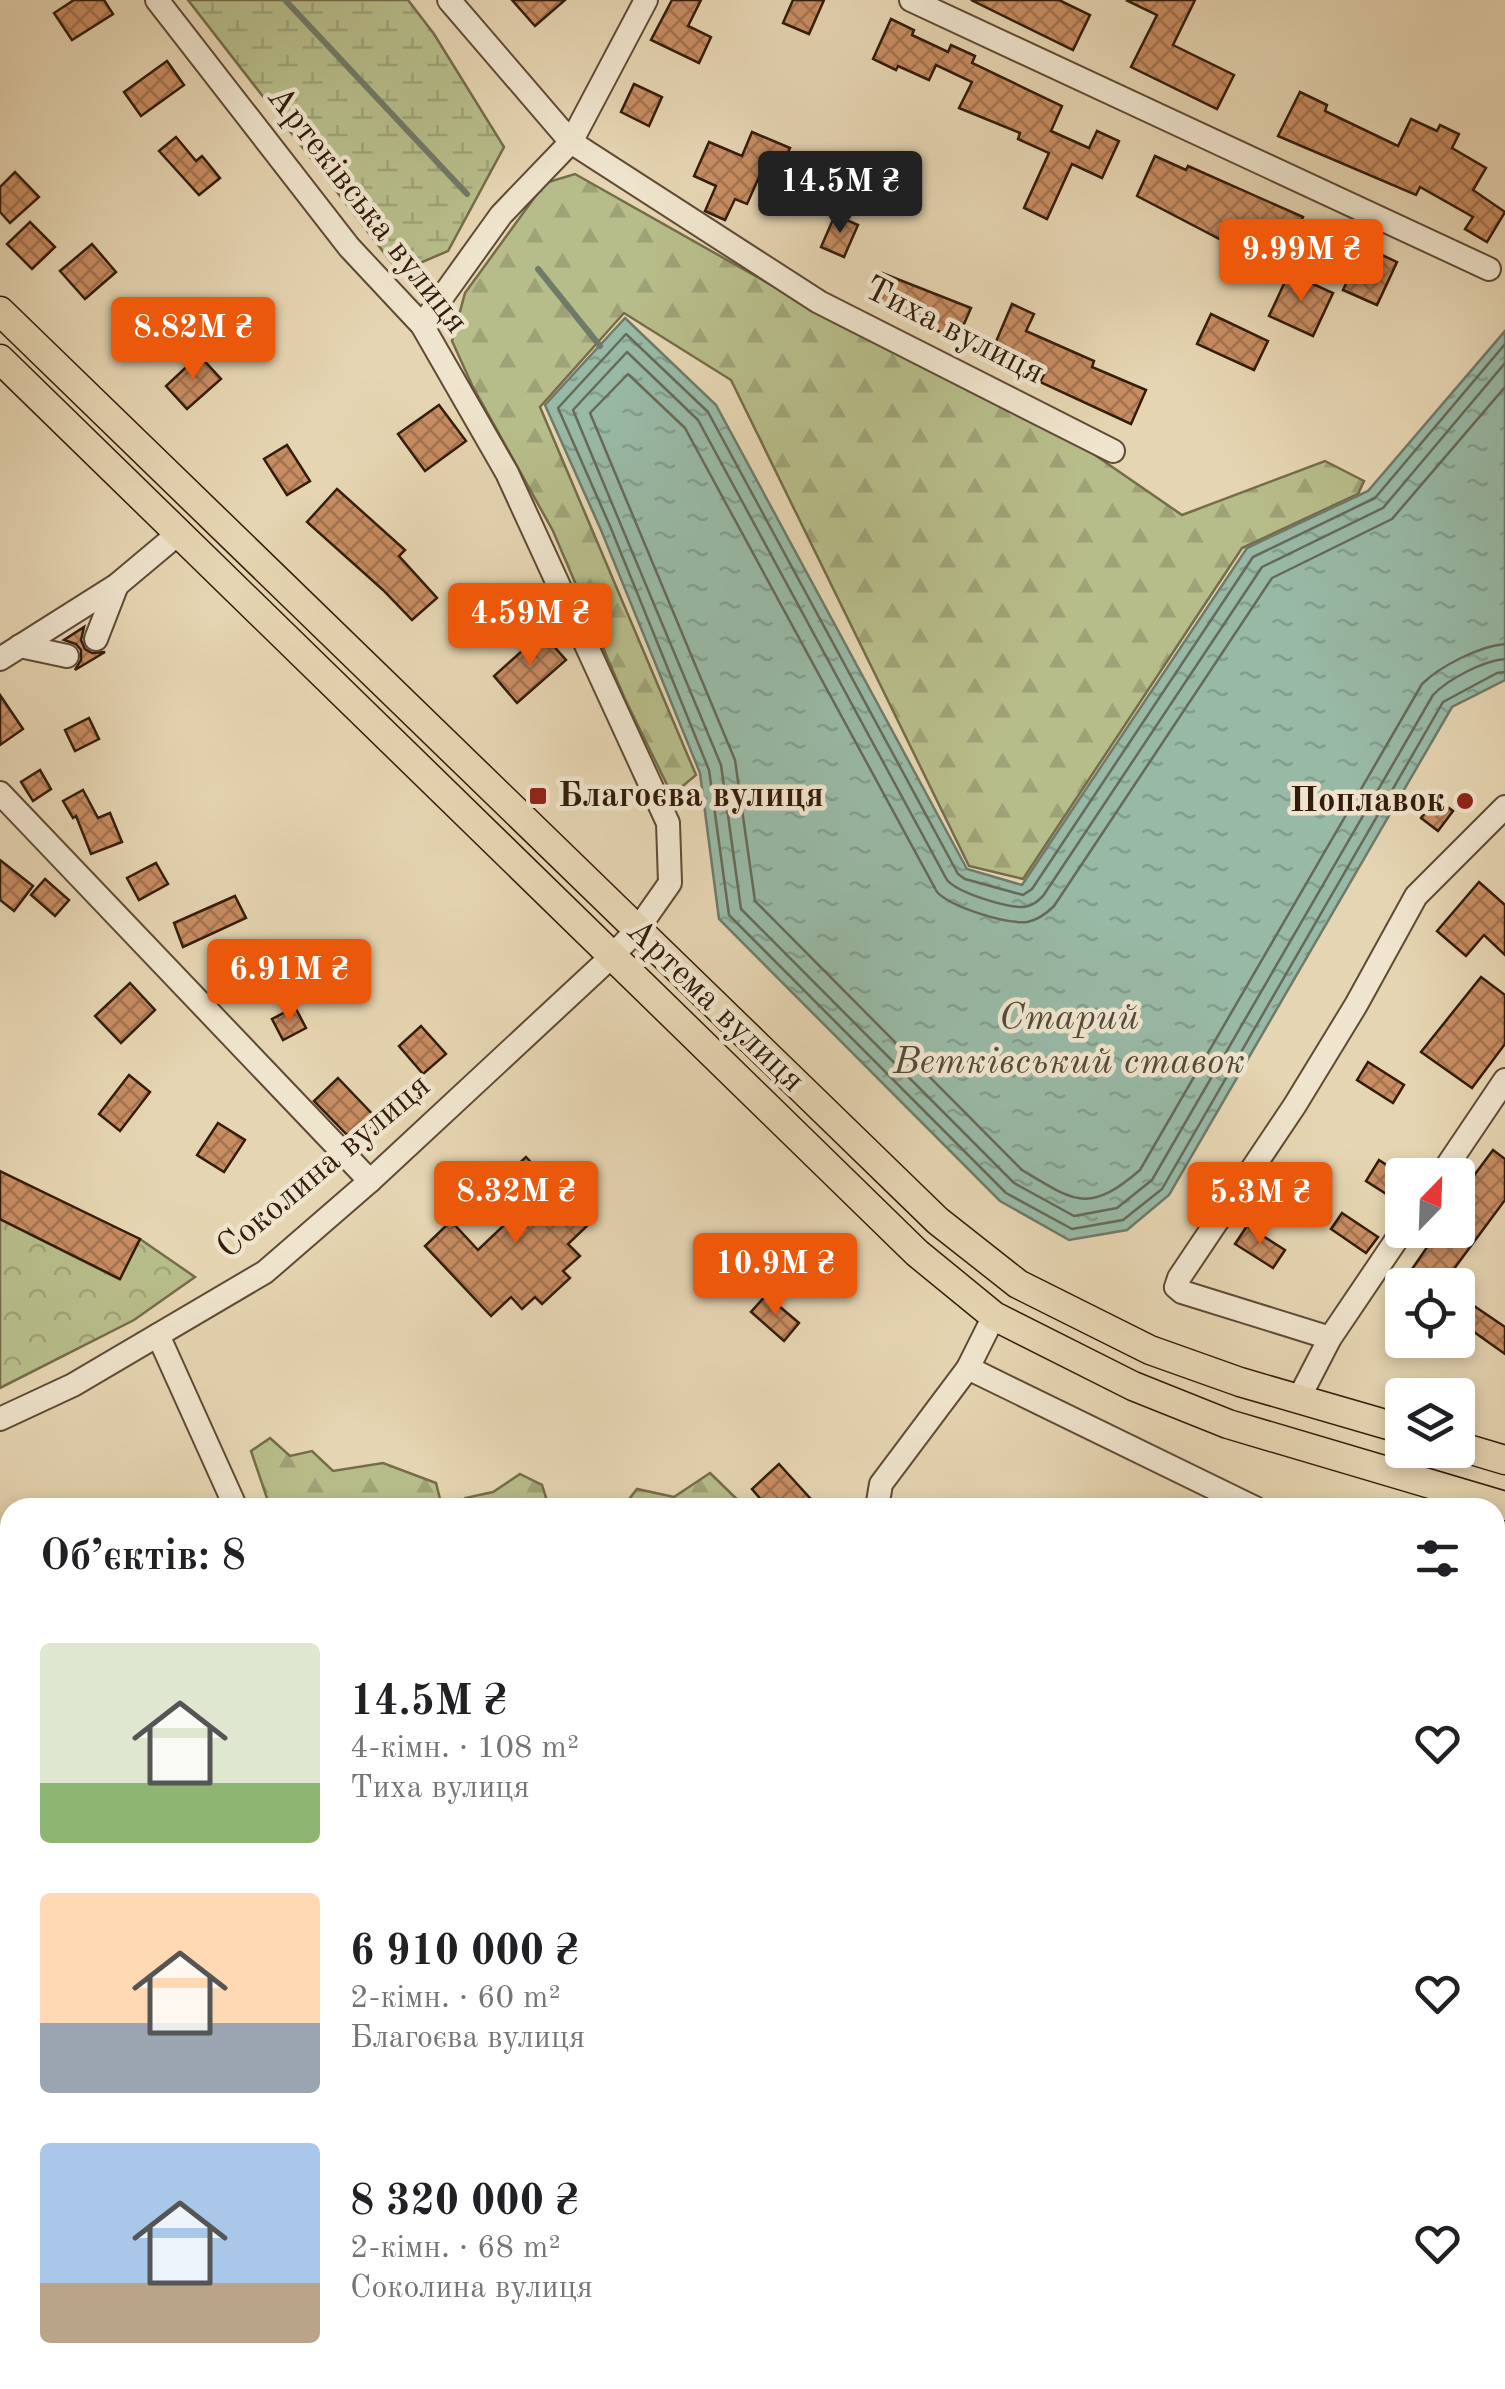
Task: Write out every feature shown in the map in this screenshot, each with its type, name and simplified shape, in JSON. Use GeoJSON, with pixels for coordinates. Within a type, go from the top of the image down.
{"type":"FeatureCollection","features":[{"type":"Feature","properties":{"kind":"main road","name":"Артема вулиця"},"geometry":{"type":"LineString","coordinates":[[0,311],[938,1221],[1018,1284],[1150,1350],[1385,1424]]}},
{"type":"Feature","properties":{"kind":"main road","name":"Артема вулиця"},"geometry":{"type":"LineString","coordinates":[[0,359],[917,1253],[994,1316],[1134,1386],[1228,1424],[1478,1498]]}},
{"type":"Feature","properties":{"kind":"main road"},"geometry":{"type":"LineString","coordinates":[[1475,1451],[1505,1460]]}},
{"type":"Feature","properties":{"kind":"street","name":"Артеківська вулиця"},"geometry":{"type":"LineString","coordinates":[[157,0],[349,247],[422,325],[507,474],[668,823],[670,883],[637,930],[610,957]]}},
{"type":"Feature","properties":{"kind":"street","name":"Тиха вулиця"},"geometry":{"type":"LineString","coordinates":[[449,0],[571,142],[818,302],[1113,451]]}},
{"type":"Feature","properties":{"kind":"street"},"geometry":{"type":"LineString","coordinates":[[422,325],[500,214],[571,142],[646,0]]}},
{"type":"Feature","properties":{"kind":"street"},"geometry":{"type":"LineString","coordinates":[[911,0],[1488,270]]}},
{"type":"Feature","properties":{"kind":"street"},"geometry":{"type":"LineString","coordinates":[[10,652],[117,585],[178,533]]}},
{"type":"Feature","properties":{"kind":"street"},"geometry":{"type":"LineString","coordinates":[[96,639],[117,585]]}},
{"type":"Feature","properties":{"kind":"street"},"geometry":{"type":"LineString","coordinates":[[10,652],[67,656]]}},
{"type":"Feature","properties":{"kind":"street"},"geometry":{"type":"LineString","coordinates":[[0,793],[370,1181]]}},
{"type":"Feature","properties":{"kind":"street"},"geometry":{"type":"LineString","coordinates":[[1330,1338],[1176,1287],[1295,1105],[1416,896],[1505,807]]}},
{"type":"Feature","properties":{"kind":"street","name":"Соколина вулиця"},"geometry":{"type":"LineString","coordinates":[[0,1419],[73,1385],[265,1272],[370,1181],[610,957]]}},
{"type":"Feature","properties":{"kind":"street"},"geometry":{"type":"LineString","coordinates":[[1452,1158],[1505,1080]]}},
{"type":"Feature","properties":{"kind":"street"},"geometry":{"type":"LineString","coordinates":[[1299,1398],[1330,1338],[1391,1248]]}},
{"type":"Feature","properties":{"kind":"street"},"geometry":{"type":"LineString","coordinates":[[879,1498],[882,1484],[968,1368],[994,1316]]}},
{"type":"Feature","properties":{"kind":"street"},"geometry":{"type":"LineString","coordinates":[[158,1335],[231,1498]]}},
{"type":"Feature","properties":{"kind":"street"},"geometry":{"type":"LineString","coordinates":[[968,1368],[1221,1498]]}},
{"type":"Feature","properties":{"kind":"green space"},"geometry":{"type":"Polygon","coordinates":[[[188,0],[408,0],[434,34],[504,147],[448,251],[399,272],[188,0]]]}},
{"type":"Feature","properties":{"kind":"green space"},"geometry":{"type":"Polygon","coordinates":[[[575,174],[812,308],[1079,444],[1182,515],[1325,461],[1364,481],[1358,494],[1242,548],[1023,879],[969,866],[731,380],[624,313],[540,407],[696,775],[672,795],[625,699],[553,531],[452,341],[465,293],[545,183],[575,174]]]}},
{"type":"Feature","properties":{"kind":"green space"},"geometry":{"type":"Polygon","coordinates":[[[0,1219],[119,1279],[140,1239],[195,1277],[134,1320],[0,1388],[0,1219]]]}},
{"type":"Feature","properties":{"kind":"green space"},"geometry":{"type":"Polygon","coordinates":[[[270,1438],[290,1456],[312,1451],[333,1471],[383,1463],[436,1483],[440,1498],[267,1498],[251,1451],[270,1438]]]}},
{"type":"Feature","properties":{"kind":"green space"},"geometry":{"type":"Polygon","coordinates":[[[710,1473],[736,1498],[630,1498],[637,1489],[674,1497],[710,1473]]]}},
{"type":"Feature","properties":{"kind":"green space"},"geometry":{"type":"Polygon","coordinates":[[[520,1474],[542,1485],[546,1498],[465,1498],[493,1492],[520,1474]]]}},
{"type":"Feature","properties":{"kind":"water","name":"Старий Ветківський ставок"},"geometry":{"type":"Polygon","coordinates":[[[625,318],[716,405],[967,869],[1022,885],[1247,548],[1368,491],[1505,331],[1505,680],[1452,707],[1169,1195],[1127,1230],[1069,1240],[1000,1201],[719,919],[700,773],[601,530],[545,405],[625,318]]]}},
{"type":"Feature","properties":{"kind":"building"},"geometry":{"type":"Polygon","coordinates":[[[74,0],[104,0],[113,14],[72,40],[54,13],[74,0]]]}},
{"type":"Feature","properties":{"kind":"building"},"geometry":{"type":"Polygon","coordinates":[[[512,0],[565,0],[535,26],[512,0]]]}},
{"type":"Feature","properties":{"kind":"building"},"geometry":{"type":"Polygon","coordinates":[[[672,0],[701,0],[688,26],[711,37],[699,63],[651,40],[672,0]]]}},
{"type":"Feature","properties":{"kind":"building"},"geometry":{"type":"Polygon","coordinates":[[[793,0],[824,0],[809,34],[783,23],[793,0]]]}},
{"type":"Feature","properties":{"kind":"building"},"geometry":{"type":"Polygon","coordinates":[[[971,0],[1059,0],[1090,15],[1073,50],[971,0]]]}},
{"type":"Feature","properties":{"kind":"building"},"geometry":{"type":"Polygon","coordinates":[[[1126,0],[1195,0],[1173,45],[1234,75],[1217,109],[1131,67],[1157,15],[1126,0]]]}},
{"type":"Feature","properties":{"kind":"building"},"geometry":{"type":"Polygon","coordinates":[[[891,19],[914,30],[912,35],[948,52],[951,45],[975,56],[972,63],[1062,106],[1051,131],[1089,148],[1097,131],[1119,141],[1102,178],[1072,164],[1047,219],[1024,208],[1049,153],[1018,139],[1020,133],[959,108],[972,82],[936,65],[929,80],[873,59],[891,19]]]}},
{"type":"Feature","properties":{"kind":"building"},"geometry":{"type":"Polygon","coordinates":[[[167,61],[184,85],[141,116],[124,92],[167,61]]]}},
{"type":"Feature","properties":{"kind":"building"},"geometry":{"type":"Polygon","coordinates":[[[634,84],[662,97],[649,126],[621,112],[634,84]]]}},
{"type":"Feature","properties":{"kind":"building"},"geometry":{"type":"Polygon","coordinates":[[[1300,92],[1327,105],[1325,111],[1398,146],[1411,119],[1437,131],[1440,125],[1459,134],[1452,148],[1486,168],[1473,190],[1505,212],[1487,242],[1465,229],[1473,217],[1420,187],[1416,195],[1278,136],[1300,92]]]}},
{"type":"Feature","properties":{"kind":"building"},"geometry":{"type":"Polygon","coordinates":[[[752,132],[790,148],[775,182],[760,175],[747,204],[735,199],[725,220],[705,211],[716,186],[694,176],[709,142],[742,156],[752,132]]]}},
{"type":"Feature","properties":{"kind":"building"},"geometry":{"type":"Polygon","coordinates":[[[176,137],[196,161],[202,156],[220,178],[199,195],[159,151],[176,137]]]}},
{"type":"Feature","properties":{"kind":"building"},"geometry":{"type":"Polygon","coordinates":[[[1155,156],[1186,170],[1188,166],[1303,217],[1278,276],[1222,248],[1225,242],[1137,196],[1155,156]]]}},
{"type":"Feature","properties":{"kind":"building"},"geometry":{"type":"Polygon","coordinates":[[[15,172],[39,197],[10,223],[0,212],[0,187],[15,172]]]}},
{"type":"Feature","properties":{"kind":"building"},"geometry":{"type":"Polygon","coordinates":[[[835,215],[858,225],[844,257],[821,247],[835,215]]]}},
{"type":"Feature","properties":{"kind":"building"},"geometry":{"type":"Polygon","coordinates":[[[30,222],[55,247],[32,269],[7,244],[30,222]]]}},
{"type":"Feature","properties":{"kind":"building"},"geometry":{"type":"Polygon","coordinates":[[[92,244],[116,272],[85,299],[60,271],[92,244]]]}},
{"type":"Feature","properties":{"kind":"building"},"geometry":{"type":"Polygon","coordinates":[[[1363,246],[1397,262],[1377,305],[1343,290],[1363,246]]]}},
{"type":"Feature","properties":{"kind":"building"},"geometry":{"type":"Polygon","coordinates":[[[882,273],[971,308],[957,340],[870,299],[882,273]]]}},
{"type":"Feature","properties":{"kind":"building"},"geometry":{"type":"Polygon","coordinates":[[[1289,273],[1333,293],[1313,336],[1269,316],[1289,273]]]}},
{"type":"Feature","properties":{"kind":"building"},"geometry":{"type":"Polygon","coordinates":[[[1012,304],[1034,314],[1026,331],[1094,361],[1092,367],[1146,390],[1131,424],[1040,382],[1044,374],[992,351],[1012,304]]]}},
{"type":"Feature","properties":{"kind":"building"},"geometry":{"type":"Polygon","coordinates":[[[153,308],[175,330],[144,359],[123,337],[153,308]]]}},
{"type":"Feature","properties":{"kind":"building"},"geometry":{"type":"Polygon","coordinates":[[[1211,314],[1268,341],[1254,370],[1197,344],[1211,314]]]}},
{"type":"Feature","properties":{"kind":"building"},"geometry":{"type":"Polygon","coordinates":[[[199,355],[221,379],[187,409],[166,386],[199,355]]]}},
{"type":"Feature","properties":{"kind":"building"},"geometry":{"type":"Polygon","coordinates":[[[439,405],[466,441],[425,471],[398,434],[439,405]]]}},
{"type":"Feature","properties":{"kind":"building"},"geometry":{"type":"Polygon","coordinates":[[[287,445],[310,481],[287,495],[264,459],[287,445]]]}},
{"type":"Feature","properties":{"kind":"building"},"geometry":{"type":"Polygon","coordinates":[[[337,489],[405,550],[399,556],[437,598],[412,620],[307,522],[337,489]]]}},
{"type":"Feature","properties":{"kind":"building"},"geometry":{"type":"Polygon","coordinates":[[[84,627],[81,640],[85,649],[105,652],[75,670],[81,650],[64,640],[84,627]]]}},
{"type":"Feature","properties":{"kind":"building"},"geometry":{"type":"Polygon","coordinates":[[[542,633],[566,660],[517,703],[494,676],[542,633]]]}},
{"type":"Feature","properties":{"kind":"building"},"geometry":{"type":"Polygon","coordinates":[[[0,695],[23,729],[0,745],[0,695]]]}},
{"type":"Feature","properties":{"kind":"building"},"geometry":{"type":"Polygon","coordinates":[[[89,718],[99,739],[75,751],[65,730],[89,718]]]}},
{"type":"Feature","properties":{"kind":"building"},"geometry":{"type":"Polygon","coordinates":[[[40,770],[51,789],[33,801],[21,782],[40,770]]]}},
{"type":"Feature","properties":{"kind":"building"},"geometry":{"type":"Polygon","coordinates":[[[83,790],[98,818],[110,813],[122,842],[91,854],[76,816],[73,818],[63,801],[83,790]]]}},
{"type":"Feature","properties":{"kind":"building"},"geometry":{"type":"Polygon","coordinates":[[[1436,798],[1453,811],[1438,831],[1421,818],[1436,798]]]}},
{"type":"Feature","properties":{"kind":"building"},"geometry":{"type":"Polygon","coordinates":[[[0,860],[33,886],[14,911],[0,900],[0,860]]]}},
{"type":"Feature","properties":{"kind":"building"},"geometry":{"type":"Polygon","coordinates":[[[156,863],[168,884],[139,900],[127,878],[156,863]]]}},
{"type":"Feature","properties":{"kind":"building"},"geometry":{"type":"Polygon","coordinates":[[[45,879],[69,900],[55,916],[31,895],[45,879]]]}},
{"type":"Feature","properties":{"kind":"building"},"geometry":{"type":"Polygon","coordinates":[[[1479,882],[1505,905],[1505,955],[1484,935],[1466,956],[1437,931],[1479,882]]]}},
{"type":"Feature","properties":{"kind":"building"},"geometry":{"type":"Polygon","coordinates":[[[235,896],[246,918],[183,947],[174,923],[235,896]]]}},
{"type":"Feature","properties":{"kind":"building"},"geometry":{"type":"Polygon","coordinates":[[[252,957],[262,979],[234,992],[223,972],[252,957]]]}},
{"type":"Feature","properties":{"kind":"building"},"geometry":{"type":"Polygon","coordinates":[[[1481,977],[1505,995],[1505,1044],[1472,1088],[1421,1052],[1481,977]]]}},
{"type":"Feature","properties":{"kind":"building"},"geometry":{"type":"Polygon","coordinates":[[[130,983],[155,1010],[121,1043],[95,1016],[130,983]]]}},
{"type":"Feature","properties":{"kind":"building"},"geometry":{"type":"Polygon","coordinates":[[[295,1007],[306,1028],[283,1040],[272,1019],[295,1007]]]}},
{"type":"Feature","properties":{"kind":"building"},"geometry":{"type":"Polygon","coordinates":[[[421,1026],[446,1054],[423,1074],[399,1046],[421,1026]]]}},
{"type":"Feature","properties":{"kind":"building"},"geometry":{"type":"Polygon","coordinates":[[[1368,1062],[1404,1085],[1393,1103],[1357,1080],[1368,1062]]]}},
{"type":"Feature","properties":{"kind":"building"},"geometry":{"type":"Polygon","coordinates":[[[129,1075],[150,1092],[120,1131],[99,1114],[129,1075]]]}},
{"type":"Feature","properties":{"kind":"building"},"geometry":{"type":"Polygon","coordinates":[[[338,1078],[378,1120],[355,1143],[314,1101],[338,1078]]]}},
{"type":"Feature","properties":{"kind":"building"},"geometry":{"type":"Polygon","coordinates":[[[218,1123],[245,1140],[224,1172],[197,1155],[218,1123]]]}},
{"type":"Feature","properties":{"kind":"building"},"geometry":{"type":"Polygon","coordinates":[[[1493,1150],[1505,1159],[1505,1200],[1475,1240],[1475,1174],[1493,1150]]]}},
{"type":"Feature","properties":{"kind":"building"},"geometry":{"type":"Polygon","coordinates":[[[526,1157],[589,1224],[568,1244],[580,1256],[563,1271],[570,1278],[542,1304],[535,1297],[522,1309],[511,1297],[491,1316],[425,1246],[451,1221],[478,1250],[522,1208],[498,1183],[526,1157]]]}},
{"type":"Feature","properties":{"kind":"building"},"geometry":{"type":"Polygon","coordinates":[[[1379,1160],[1385,1164],[1385,1193],[1366,1181],[1379,1160]]]}},
{"type":"Feature","properties":{"kind":"building"},"geometry":{"type":"Polygon","coordinates":[[[0,1171],[140,1239],[120,1279],[0,1219],[0,1171]]]}},
{"type":"Feature","properties":{"kind":"building"},"geometry":{"type":"Polygon","coordinates":[[[1342,1213],[1378,1237],[1366,1253],[1331,1229],[1342,1213]]]}},
{"type":"Feature","properties":{"kind":"building"},"geometry":{"type":"Polygon","coordinates":[[[1247,1226],[1285,1250],[1273,1268],[1235,1244],[1247,1226]]]}},
{"type":"Feature","properties":{"kind":"building"},"geometry":{"type":"Polygon","coordinates":[[[1427,1248],[1469,1248],[1455,1268],[1413,1268],[1427,1248]]]}},
{"type":"Feature","properties":{"kind":"building"},"geometry":{"type":"Polygon","coordinates":[[[766,1295],[799,1323],[784,1341],[751,1312],[766,1295]]]}},
{"type":"Feature","properties":{"kind":"building"},"geometry":{"type":"Polygon","coordinates":[[[1475,1307],[1505,1327],[1505,1354],[1475,1333],[1475,1307]]]}},
{"type":"Feature","properties":{"kind":"building"},"geometry":{"type":"Polygon","coordinates":[[[779,1464],[810,1498],[760,1498],[752,1489],[779,1464]]]}},
{"type":"Feature","properties":{"kind":"waterway"},"geometry":{"type":"LineString","coordinates":[[285,0],[467,194]]}},
{"type":"Feature","properties":{"kind":"waterway"},"geometry":{"type":"LineString","coordinates":[[538,269],[600,346]]}},
{"type":"Feature","properties":{"kind":"place","name":"Благоєва вулиця"},"geometry":{"type":"Point","coordinates":[538,796]}},
{"type":"Feature","properties":{"kind":"place","name":"Поплавок"},"geometry":{"type":"Point","coordinates":[1465,801]}}]}
